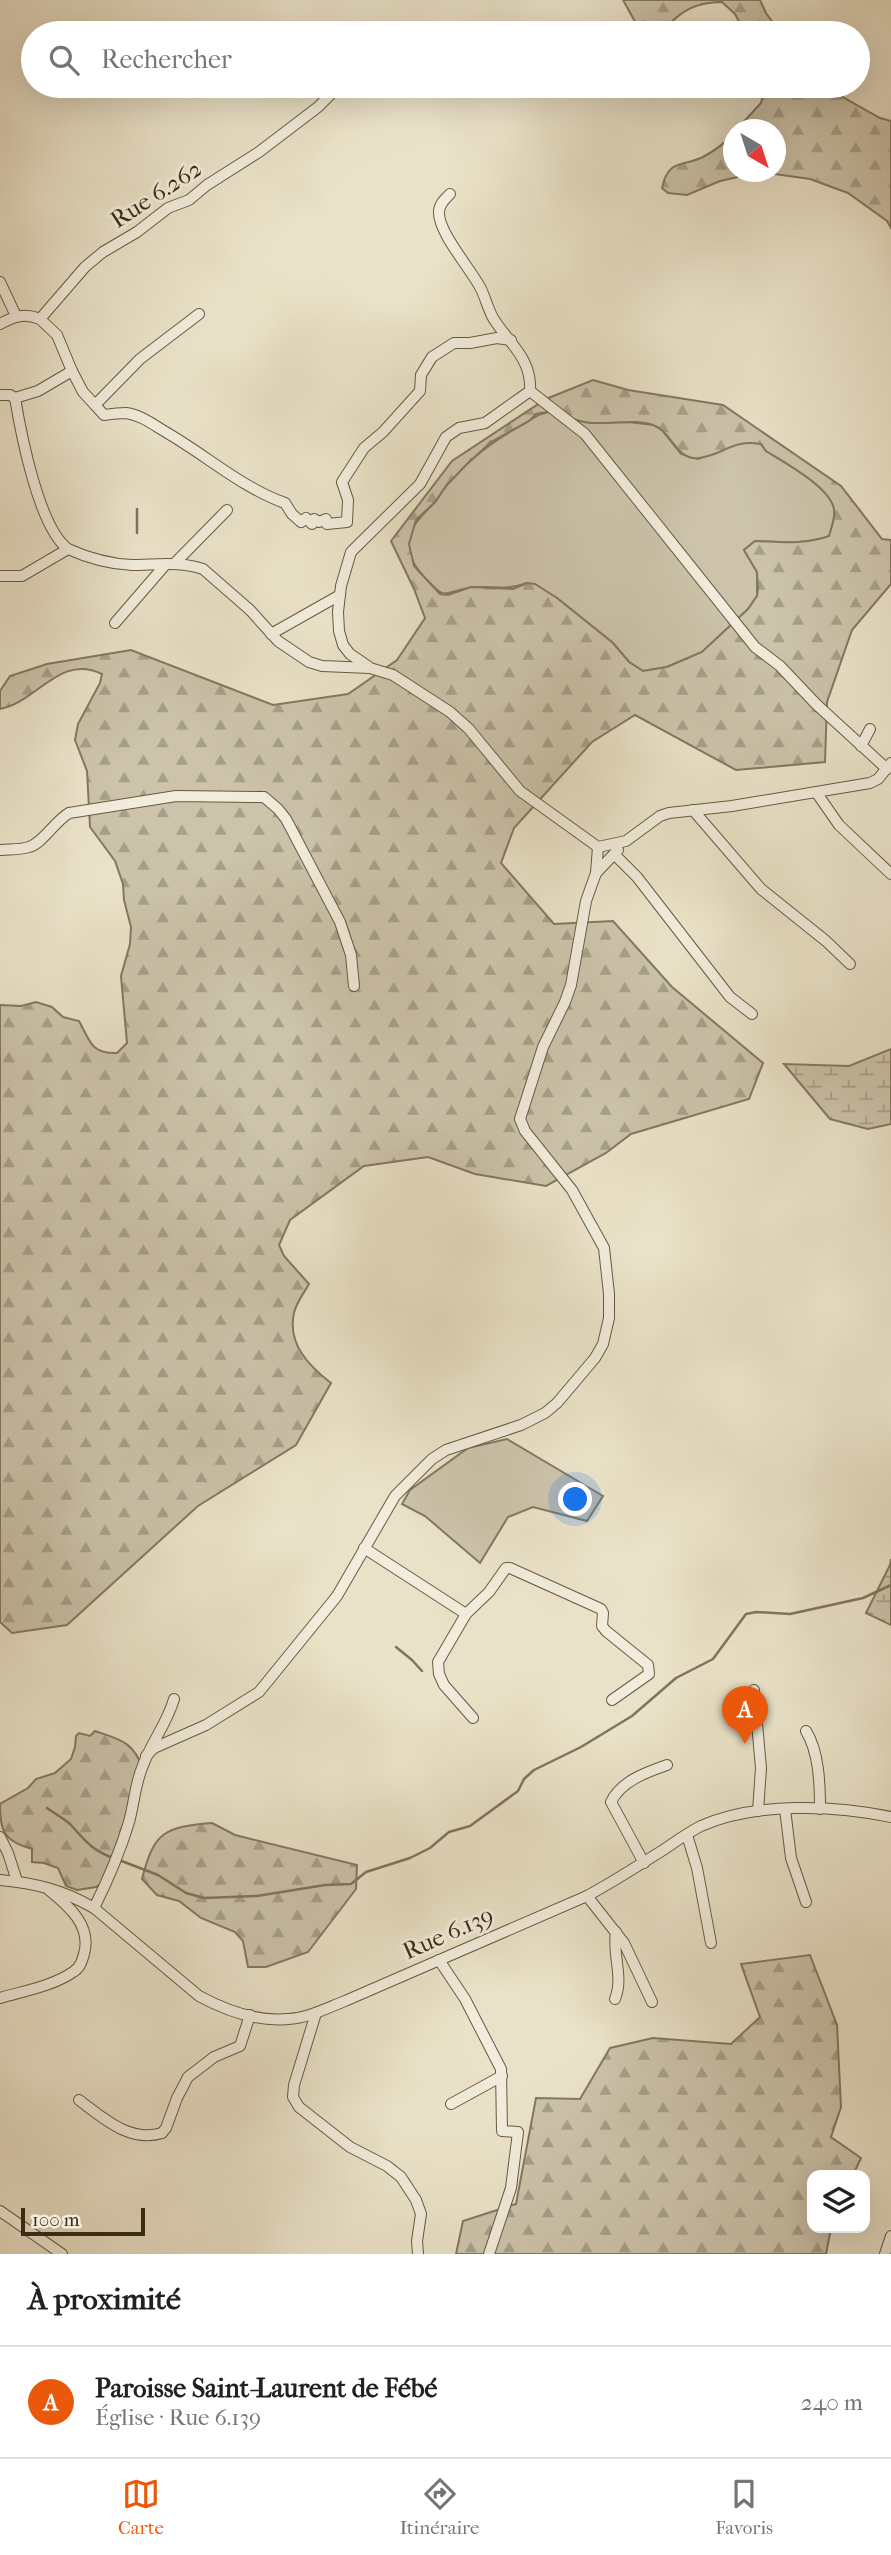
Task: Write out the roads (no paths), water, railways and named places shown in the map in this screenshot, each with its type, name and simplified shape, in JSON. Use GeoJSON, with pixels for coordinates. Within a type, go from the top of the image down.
{"type":"FeatureCollection","features":[{"type":"Feature","properties":{"kind":"street","name":"Rue 6.262"},"geometry":{"type":"LineString","coordinates":[[40,319],[85,267],[103,253],[168,208],[189,200],[206,185],[260,152],[327,98]]}},
{"type":"Feature","properties":{"kind":"street"},"geometry":{"type":"LineString","coordinates":[[450,194],[440,205],[438,214],[456,251],[475,278],[494,320],[523,356],[531,379],[530,391],[485,423],[459,428],[446,437],[420,484],[351,552],[340,595],[338,622],[343,645],[349,654],[370,668],[408,683],[460,720],[520,791],[598,847],[626,842]]}},
{"type":"Feature","properties":{"kind":"street"},"geometry":{"type":"LineString","coordinates":[[0,282],[16,316]]}},
{"type":"Feature","properties":{"kind":"street"},"geometry":{"type":"LineString","coordinates":[[95,405],[140,359],[199,314]]}},
{"type":"Feature","properties":{"kind":"street"},"geometry":{"type":"LineString","coordinates":[[0,324],[16,316],[40,319],[57,335],[83,392],[104,415],[126,413],[151,422],[240,481],[285,503],[301,522],[306,518],[312,524],[314,519],[319,522],[326,519],[327,524],[347,522],[348,500],[342,482],[364,448],[383,432],[420,391],[421,375],[432,357],[454,343],[497,338],[511,341]]}},
{"type":"Feature","properties":{"kind":"street"},"geometry":{"type":"LineString","coordinates":[[0,395],[15,398],[38,391],[72,371]]}},
{"type":"Feature","properties":{"kind":"street"},"geometry":{"type":"LineString","coordinates":[[530,391],[585,434],[755,647],[780,666],[861,746],[889,766],[878,779],[870,783],[660,816],[626,842],[596,873]]}},
{"type":"Feature","properties":{"kind":"street"},"geometry":{"type":"LineString","coordinates":[[15,398],[21,437],[46,514],[55,536],[68,549],[114,564],[170,564],[203,569],[250,610],[271,634],[309,662],[322,666],[370,668]]}},
{"type":"Feature","properties":{"kind":"street"},"geometry":{"type":"LineString","coordinates":[[115,623],[170,564],[227,510]]}},
{"type":"Feature","properties":{"kind":"street"},"geometry":{"type":"LineString","coordinates":[[0,576],[22,576],[68,549]]}},
{"type":"Feature","properties":{"kind":"street"},"geometry":{"type":"LineString","coordinates":[[271,634],[340,595]]}},
{"type":"Feature","properties":{"kind":"street"},"geometry":{"type":"LineString","coordinates":[[861,746],[870,729]]}},
{"type":"Feature","properties":{"kind":"street"},"geometry":{"type":"LineString","coordinates":[[816,792],[839,825],[891,874]]}},
{"type":"Feature","properties":{"kind":"street"},"geometry":{"type":"LineString","coordinates":[[0,850],[30,847],[39,841],[54,823],[69,813],[176,796],[264,797],[286,819],[340,922],[351,955],[354,986]]}},
{"type":"Feature","properties":{"kind":"street"},"geometry":{"type":"LineString","coordinates":[[693,810],[761,889],[826,941],[850,964]]}},
{"type":"Feature","properties":{"kind":"street"},"geometry":{"type":"LineString","coordinates":[[146,1756],[154,1748],[206,1725],[259,1692],[337,1596],[394,1496],[432,1459],[446,1450],[521,1425],[545,1413],[579,1380],[603,1344],[609,1318],[604,1248],[572,1190],[525,1131],[520,1119],[543,1047],[565,1002],[586,901],[596,873],[598,847]]}},
{"type":"Feature","properties":{"kind":"street"},"geometry":{"type":"LineString","coordinates":[[614,854],[637,877],[730,997],[752,1014]]}},
{"type":"Feature","properties":{"kind":"street"},"geometry":{"type":"LineString","coordinates":[[364,1548],[466,1614]]}},
{"type":"Feature","properties":{"kind":"street"},"geometry":{"type":"LineString","coordinates":[[473,1718],[444,1685],[437,1669],[438,1662],[466,1614],[489,1592],[502,1571],[510,1568],[601,1609],[602,1626],[648,1665],[649,1674],[612,1700]]}},
{"type":"Feature","properties":{"kind":"street"},"geometry":{"type":"LineString","coordinates":[[754,1690],[761,1768],[758,1811]]}},
{"type":"Feature","properties":{"kind":"street"},"geometry":{"type":"LineString","coordinates":[[94,1908],[113,1870],[146,1756],[168,1718],[174,1699]]}},
{"type":"Feature","properties":{"kind":"street"},"geometry":{"type":"LineString","coordinates":[[806,1731],[815,1756],[820,1783],[820,1809]]}},
{"type":"Feature","properties":{"kind":"street"},"geometry":{"type":"LineString","coordinates":[[644,1863],[611,1802],[617,1793],[639,1776],[667,1765]]}},
{"type":"Feature","properties":{"kind":"street"},"geometry":{"type":"LineString","coordinates":[[785,1809],[792,1858],[806,1902]]}},
{"type":"Feature","properties":{"kind":"street","name":"Rue 6.139"},"geometry":{"type":"LineString","coordinates":[[0,1880],[43,1885],[64,1892],[94,1908],[199,1996],[216,2006],[250,2015],[287,2019],[316,2013],[587,1896],[701,1826],[724,1818],[785,1809],[820,1809],[891,1816]]}},
{"type":"Feature","properties":{"kind":"street"},"geometry":{"type":"LineString","coordinates":[[687,1835],[702,1892],[711,1943]]}},
{"type":"Feature","properties":{"kind":"street"},"geometry":{"type":"LineString","coordinates":[[0,1838],[18,1881]]}},
{"type":"Feature","properties":{"kind":"street"},"geometry":{"type":"LineString","coordinates":[[0,1998],[58,1980],[78,1968],[82,1962],[86,1938],[83,1926],[74,1912],[43,1885]]}},
{"type":"Feature","properties":{"kind":"street"},"geometry":{"type":"LineString","coordinates":[[587,1896],[616,1931],[652,2002]]}},
{"type":"Feature","properties":{"kind":"street"},"geometry":{"type":"LineString","coordinates":[[615,1999],[620,1985],[615,1947],[616,1931]]}},
{"type":"Feature","properties":{"kind":"street"},"geometry":{"type":"LineString","coordinates":[[439,1960],[465,1999],[498,2061],[502,2076],[502,2132],[518,2132],[511,2188],[489,2254]]}},
{"type":"Feature","properties":{"kind":"street"},"geometry":{"type":"LineString","coordinates":[[316,2013],[294,2085],[293,2097],[299,2107],[350,2147],[401,2176],[421,2214],[418,2254]]}},
{"type":"Feature","properties":{"kind":"street"},"geometry":{"type":"LineString","coordinates":[[79,2100],[113,2125],[139,2135],[162,2133],[188,2077],[214,2057],[240,2046],[250,2015]]}},
{"type":"Feature","properties":{"kind":"street"},"geometry":{"type":"LineString","coordinates":[[451,2104],[502,2076]]}},
{"type":"Feature","properties":{"kind":"street"},"geometry":{"type":"LineString","coordinates":[[0,2211],[62,2254]]}},
{"type":"Feature","properties":{"kind":"street"},"geometry":{"type":"LineString","coordinates":[[885,2254],[891,2236]]}},
{"type":"Feature","properties":{"kind":"waterway"},"geometry":{"type":"LineString","coordinates":[[137,509],[137,533]]}},
{"type":"Feature","properties":{"kind":"waterway"},"geometry":{"type":"LineString","coordinates":[[119,1860],[158,1875],[186,1893],[204,1898],[257,1896],[325,1885],[351,1884],[366,1872],[410,1858],[430,1848],[449,1832],[470,1826],[518,1791],[524,1779],[534,1770],[581,1747],[632,1716],[676,1678],[713,1659],[746,1614],[790,1614],[863,1598],[891,1585]]}},
{"type":"Feature","properties":{"kind":"waterway"},"geometry":{"type":"LineString","coordinates":[[396,1647],[422,1671]]}},
{"type":"Feature","properties":{"kind":"waterway"},"geometry":{"type":"LineString","coordinates":[[47,1808],[70,1824],[94,1848],[113,1858]]}},
{"type":"Feature","properties":{"kind":"place","name":"Paroisse Saint-Laurent de Fébé"},"geometry":{"type":"Point","coordinates":[745,1744]}}]}
